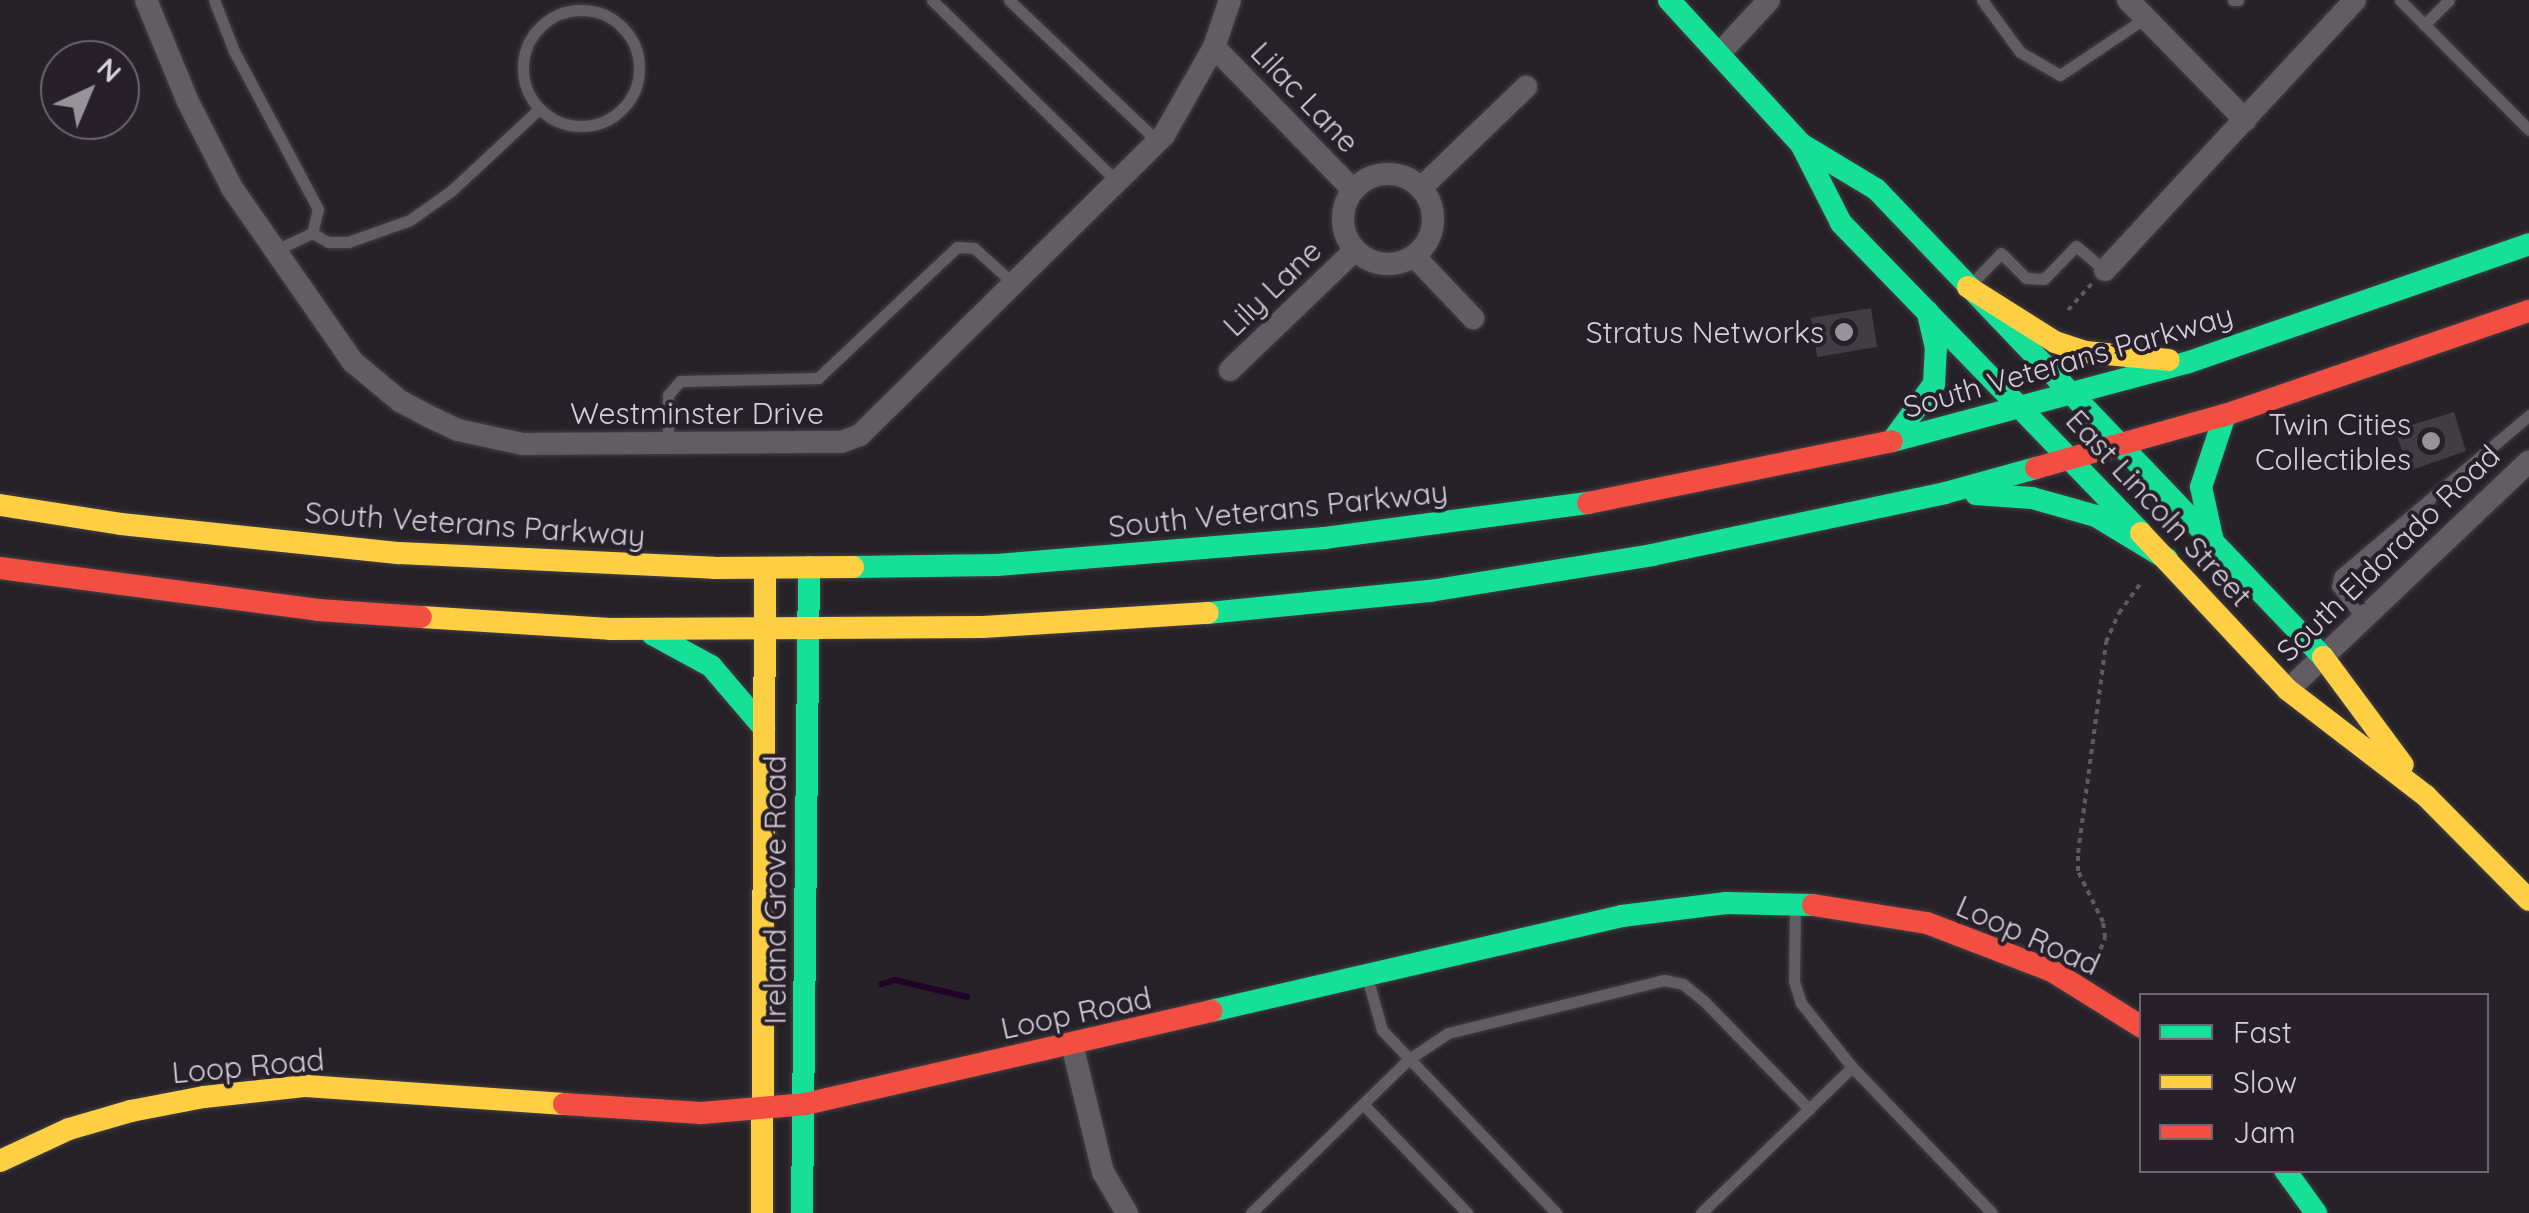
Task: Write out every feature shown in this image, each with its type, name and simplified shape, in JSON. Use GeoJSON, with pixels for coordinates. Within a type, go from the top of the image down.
{"type":"FeatureCollection","features":[{"type":"Feature","properties":{"kind":"main road","name":"East Lincoln Street"},"geometry":{"type":"LineString","coordinates":[[1670,0],[1801,144],[1841,223],[2022,406],[2158,565],[2288,690],[2426,796],[2521,886]]}},
{"type":"Feature","properties":{"kind":"main road","name":"East Lincoln Street"},"geometry":{"type":"LineString","coordinates":[[1801,144],[1876,189],[2323,657],[2426,796]]}},
{"type":"Feature","properties":{"kind":"main road","name":"South Veterans Parkway"},"geometry":{"type":"LineString","coordinates":[[0,504],[121,524],[399,553],[765,568],[996,565],[1325,538],[1597,502],[1892,441],[2189,362],[2529,244]]}},
{"type":"Feature","properties":{"kind":"main road"},"geometry":{"type":"LineString","coordinates":[[1968,286],[2034,332],[2085,352],[2189,362]]}},
{"type":"Feature","properties":{"kind":"main road"},"geometry":{"type":"LineString","coordinates":[[1892,441],[1922,406],[1934,384],[1936,348],[1928,312]]}},
{"type":"Feature","properties":{"kind":"main road"},"geometry":{"type":"LineString","coordinates":[[0,568],[302,608],[642,630],[808,631],[1154,618],[1430,591],[1652,555],[1945,493],[2226,415],[2529,312]]}},
{"type":"Feature","properties":{"kind":"main road"},"geometry":{"type":"LineString","coordinates":[[2214,546],[2201,487],[2226,415]]}},
{"type":"Feature","properties":{"kind":"main road"},"geometry":{"type":"LineString","coordinates":[[1945,493],[2062,504],[2096,516],[2158,565]]}},
{"type":"Feature","properties":{"kind":"main road","name":"Ireland Grove Road"},"geometry":{"type":"LineString","coordinates":[[802,1213],[809,566]]}},
{"type":"Feature","properties":{"kind":"main road","name":"Ireland Grove Road"},"geometry":{"type":"LineString","coordinates":[[762,1213],[765,568]]}},
{"type":"Feature","properties":{"kind":"main road"},"geometry":{"type":"LineString","coordinates":[[642,630],[711,666],[764,728]]}},
{"type":"Feature","properties":{"kind":"main road","name":"Loop Road"},"geometry":{"type":"LineString","coordinates":[[0,1160],[69,1129],[131,1110],[204,1096],[306,1086],[701,1113],[805,1104],[1649,911],[1726,903],[1795,904],[1882,914],[1985,942],[2052,971],[2139,1025]]}},
{"type":"Feature","properties":{"kind":"main road"},"geometry":{"type":"LineString","coordinates":[[2288,1173],[2316,1213]]}},
{"type":"Feature","properties":{"kind":"street","name":"Westminster Drive"},"geometry":{"type":"LineString","coordinates":[[146,0],[188,102],[232,188],[272,251],[353,362],[400,400],[428,416],[458,430],[523,444],[851,440],[1158,142],[1214,47],[1230,0]]}},
{"type":"Feature","properties":{"kind":"street"},"geometry":{"type":"LineString","coordinates":[[1720,53],[1770,0]]}},
{"type":"Feature","properties":{"kind":"street"},"geometry":{"type":"LineString","coordinates":[[2128,0],[2245,120]]}},
{"type":"Feature","properties":{"kind":"street"},"geometry":{"type":"LineString","coordinates":[[2105,270],[2355,0]]}},
{"type":"Feature","properties":{"kind":"street","name":"Lilac Lane"},"geometry":{"type":"LineString","coordinates":[[1214,47],[1353,190]]}},
{"type":"Feature","properties":{"kind":"street"},"geometry":{"type":"LineString","coordinates":[[1421,188],[1526,87]]}},
{"type":"Feature","properties":{"kind":"street"},"geometry":{"type":"LineString","coordinates":[[1394,174],[1421,188],[1430,200],[1432,231],[1414,256],[1390,264],[1356,250],[1344,226],[1343,214],[1353,190],[1365,180],[1394,174]]}},
{"type":"Feature","properties":{"kind":"street","name":"Lily Lane"},"geometry":{"type":"LineString","coordinates":[[1230,370],[1356,250]]}},
{"type":"Feature","properties":{"kind":"street"},"geometry":{"type":"LineString","coordinates":[[1414,256],[1473,318]]}},
{"type":"Feature","properties":{"kind":"street","name":"South Eldorado Road"},"geometry":{"type":"LineString","coordinates":[[2288,690],[2529,461]]}},
{"type":"Feature","properties":{"kind":"street"},"geometry":{"type":"LineString","coordinates":[[1072,1044],[1103,1172],[1127,1213]]}},
{"type":"Feature","properties":{"kind":"lane"},"geometry":{"type":"LineString","coordinates":[[214,0],[234,51],[318,209],[312,233]]}},
{"type":"Feature","properties":{"kind":"lane"},"geometry":{"type":"LineString","coordinates":[[932,0],[1119,184]]}},
{"type":"Feature","properties":{"kind":"lane"},"geometry":{"type":"LineString","coordinates":[[1009,0],[1158,142]]}},
{"type":"Feature","properties":{"kind":"lane"},"geometry":{"type":"LineString","coordinates":[[1982,0],[2020,52],[2060,75],[2145,18]]}},
{"type":"Feature","properties":{"kind":"lane"},"geometry":{"type":"LineString","coordinates":[[2400,0],[2529,130]]}},
{"type":"Feature","properties":{"kind":"lane"},"geometry":{"type":"LineString","coordinates":[[2424,25],[2449,0]]}},
{"type":"Feature","properties":{"kind":"lane"},"geometry":{"type":"LineString","coordinates":[[596,12],[624,30],[634,45],[638,80],[621,112],[588,126],[570,126],[539,109],[529,96],[523,62],[527,46],[548,20],[563,13],[596,12]]}},
{"type":"Feature","properties":{"kind":"lane"},"geometry":{"type":"LineString","coordinates":[[312,233],[328,242],[348,242],[410,220],[451,190],[539,109]]}},
{"type":"Feature","properties":{"kind":"lane"},"geometry":{"type":"LineString","coordinates":[[272,251],[312,233]]}},
{"type":"Feature","properties":{"kind":"lane"},"geometry":{"type":"LineString","coordinates":[[1968,286],[2000,253],[2026,278],[2044,278],[2076,246],[2105,270]]}},
{"type":"Feature","properties":{"kind":"lane"},"geometry":{"type":"LineString","coordinates":[[668,443],[668,395],[680,381],[818,378],[957,247],[974,248],[1012,282]]}},
{"type":"Feature","properties":{"kind":"lane"},"geometry":{"type":"LineString","coordinates":[[2363,619],[2337,586],[2350,562],[2529,415]]}},
{"type":"Feature","properties":{"kind":"lane"},"geometry":{"type":"LineString","coordinates":[[1795,904],[1794,981],[1800,1004],[1852,1068],[1992,1213]]}},
{"type":"Feature","properties":{"kind":"lane"},"geometry":{"type":"LineString","coordinates":[[1367,977],[1382,1030],[1556,1213]]}},
{"type":"Feature","properties":{"kind":"lane"},"geometry":{"type":"LineString","coordinates":[[1251,1213],[1410,1060],[1448,1033],[1664,980],[1683,984],[1704,1002],[1809,1109]]}},
{"type":"Feature","properties":{"kind":"lane"},"geometry":{"type":"LineString","coordinates":[[1701,1213],[1852,1068]]}},
{"type":"Feature","properties":{"kind":"lane"},"geometry":{"type":"LineString","coordinates":[[1363,1104],[1467,1213]]}},
{"type":"Feature","properties":{"kind":"path"},"geometry":{"type":"LineString","coordinates":[[2057,324],[2105,270]]}},
{"type":"Feature","properties":{"kind":"path"},"geometry":{"type":"LineString","coordinates":[[2092,968],[2105,938],[2104,922],[2078,871],[2078,853],[2101,664],[2119,613],[2158,565]]}},
{"type":"Feature","properties":{"kind":"building","name":"Stratus Networks"},"geometry":{"type":"Polygon","coordinates":[[[1871,308],[1877,347],[1817,357],[1811,318],[1871,308]]]}},
{"type":"Feature","properties":{"kind":"building","name":"Twin Cities Collectibles"},"geometry":{"type":"Polygon","coordinates":[[[2454,412],[2466,451],[2409,471],[2395,430],[2454,412]]]}},
{"type":"Feature","properties":{"kind":"waterway"},"geometry":{"type":"LineString","coordinates":[[882,984],[895,980],[967,997]]}},
{"type":"Feature","properties":{"kind":"traffic: fast"},"geometry":{"type":"LineString","coordinates":[[1669,0],[1801,144],[1841,223],[2141,533]]}},
{"type":"Feature","properties":{"kind":"traffic: fast"},"geometry":{"type":"LineString","coordinates":[[1801,144],[1876,189],[2323,657]]}},
{"type":"Feature","properties":{"kind":"traffic: fast"},"geometry":{"type":"LineString","coordinates":[[1892,441],[2189,362],[2529,244]]}},
{"type":"Feature","properties":{"kind":"traffic: fast"},"geometry":{"type":"LineString","coordinates":[[1892,441],[1934,384],[1936,348],[1928,312]]}},
{"type":"Feature","properties":{"kind":"traffic: fast"},"geometry":{"type":"LineString","coordinates":[[2214,546],[2201,487],[2225,415]]}},
{"type":"Feature","properties":{"kind":"traffic: fast"},"geometry":{"type":"LineString","coordinates":[[1208,613],[1430,591],[1652,555],[1945,493],[2036,468]]}},
{"type":"Feature","properties":{"kind":"traffic: fast"},"geometry":{"type":"LineString","coordinates":[[1976,494],[2032,498],[2096,516],[2167,559]]}},
{"type":"Feature","properties":{"kind":"traffic: fast"},"geometry":{"type":"LineString","coordinates":[[853,567],[997,565],[1325,538],[1588,503]]}},
{"type":"Feature","properties":{"kind":"traffic: fast"},"geometry":{"type":"LineString","coordinates":[[802,1213],[809,567]]}},
{"type":"Feature","properties":{"kind":"traffic: fast"},"geometry":{"type":"LineString","coordinates":[[652,634],[711,666],[764,728]]}},
{"type":"Feature","properties":{"kind":"traffic: fast"},"geometry":{"type":"LineString","coordinates":[[1211,1011],[1622,916],[1726,903],[1813,905]]}},
{"type":"Feature","properties":{"kind":"traffic: fast"},"geometry":{"type":"LineString","coordinates":[[2287,1173],[2316,1213]]}},
{"type":"Feature","properties":{"kind":"traffic: slow"},"geometry":{"type":"LineString","coordinates":[[1968,287],[2055,342],[2085,352],[2169,360]]}},
{"type":"Feature","properties":{"kind":"traffic: slow"},"geometry":{"type":"LineString","coordinates":[[0,505],[121,524],[399,553],[714,568],[853,567]]}},
{"type":"Feature","properties":{"kind":"traffic: slow"},"geometry":{"type":"LineString","coordinates":[[2141,533],[2288,690],[2426,796],[2529,900]]}},
{"type":"Feature","properties":{"kind":"traffic: slow"},"geometry":{"type":"LineString","coordinates":[[762,1213],[765,568]]}},
{"type":"Feature","properties":{"kind":"traffic: slow"},"geometry":{"type":"LineString","coordinates":[[421,617],[610,629],[983,627],[1208,613]]}},
{"type":"Feature","properties":{"kind":"traffic: slow"},"geometry":{"type":"LineString","coordinates":[[2323,657],[2403,765]]}},
{"type":"Feature","properties":{"kind":"traffic: slow"},"geometry":{"type":"LineString","coordinates":[[0,1161],[69,1129],[131,1111],[204,1097],[306,1086],[564,1104]]}},
{"type":"Feature","properties":{"kind":"traffic: jam"},"geometry":{"type":"LineString","coordinates":[[2036,468],[2225,415],[2529,311]]}},
{"type":"Feature","properties":{"kind":"traffic: jam"},"geometry":{"type":"LineString","coordinates":[[1588,503],[1892,441]]}},
{"type":"Feature","properties":{"kind":"traffic: jam"},"geometry":{"type":"LineString","coordinates":[[0,568],[318,610],[421,617]]}},
{"type":"Feature","properties":{"kind":"traffic: jam"},"geometry":{"type":"LineString","coordinates":[[1813,905],[1927,923],[2052,971],[2139,1025]]}},
{"type":"Feature","properties":{"kind":"traffic: jam"},"geometry":{"type":"LineString","coordinates":[[564,1104],[701,1113],[805,1104],[1211,1011]]}},
{"type":"Feature","properties":{"kind":"place","name":"Stratus Networks"},"geometry":{"type":"Point","coordinates":[1844,332]}},
{"type":"Feature","properties":{"kind":"place","name":"Twin Cities Collectibles"},"geometry":{"type":"Point","coordinates":[2431,441]}}]}
